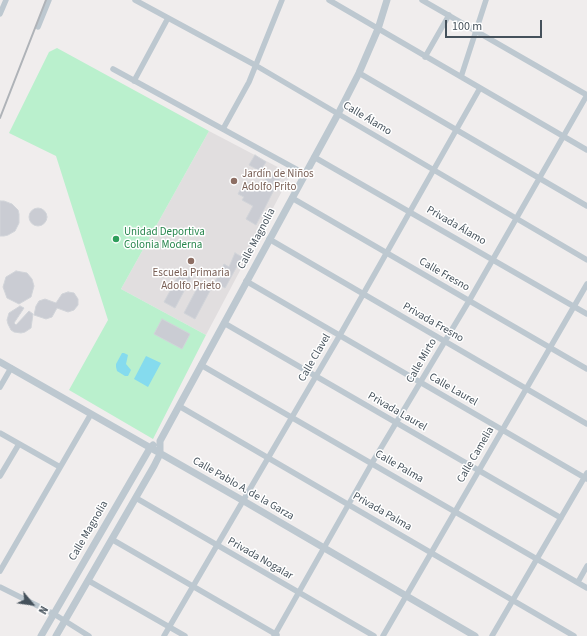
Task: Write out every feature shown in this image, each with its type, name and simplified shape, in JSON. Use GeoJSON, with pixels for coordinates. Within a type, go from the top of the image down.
{"type":"FeatureCollection","features":[{"type":"Feature","properties":{"kind":"street"},"geometry":{"type":"LineString","coordinates":[[0,14],[6,0]]}},
{"type":"Feature","properties":{"kind":"street"},"geometry":{"type":"LineString","coordinates":[[38,27],[49,0]]}},
{"type":"Feature","properties":{"kind":"street","name":"Calle Álamo"},"geometry":{"type":"LineString","coordinates":[[135,0],[255,65],[587,260]]}},
{"type":"Feature","properties":{"kind":"street"},"geometry":{"type":"LineString","coordinates":[[223,129],[249,82],[282,0]]}},
{"type":"Feature","properties":{"kind":"street"},"geometry":{"type":"LineString","coordinates":[[329,0],[587,150]]}},
{"type":"Feature","properties":{"kind":"street","name":"Calle Magnolia"},"geometry":{"type":"LineString","coordinates":[[41,636],[150,448],[160,441],[338,114],[359,73],[378,29],[387,0]]}},
{"type":"Feature","properties":{"kind":"street"},"geometry":{"type":"LineString","coordinates":[[422,0],[587,95]]}},
{"type":"Feature","properties":{"kind":"street"},"geometry":{"type":"LineString","coordinates":[[461,77],[486,0]]}},
{"type":"Feature","properties":{"kind":"street"},"geometry":{"type":"LineString","coordinates":[[425,57],[449,16]]}},
{"type":"Feature","properties":{"kind":"street"},"geometry":{"type":"LineString","coordinates":[[134,81],[168,18]]}},
{"type":"Feature","properties":{"kind":"street"},"geometry":{"type":"LineString","coordinates":[[114,69],[304,174]]}},
{"type":"Feature","properties":{"kind":"street"},"geometry":{"type":"LineString","coordinates":[[359,73],[587,206]]}},
{"type":"Feature","properties":{"kind":"street","name":"Calle Clavel"},"geometry":{"type":"LineString","coordinates":[[164,636],[242,500],[340,335],[480,88]]}},
{"type":"Feature","properties":{"kind":"street","name":"Calle Mirto"},"geometry":{"type":"LineString","coordinates":[[276,635],[350,505],[372,463],[397,424],[444,341],[469,301],[587,95]]}},
{"type":"Feature","properties":{"kind":"street","name":"Privada Álamo"},"geometry":{"type":"LineString","coordinates":[[314,157],[587,314]]}},
{"type":"Feature","properties":{"kind":"street","name":"Calle Fresno"},"geometry":{"type":"LineString","coordinates":[[292,198],[587,369]]}},
{"type":"Feature","properties":{"kind":"street","name":"Privada Fresno"},"geometry":{"type":"LineString","coordinates":[[269,239],[587,424]]}},
{"type":"Feature","properties":{"kind":"street","name":"Calle Laurel"},"geometry":{"type":"LineString","coordinates":[[246,281],[502,430],[586,476]]}},
{"type":"Feature","properties":{"kind":"street","name":"Calle Camelia"},"geometry":{"type":"LineString","coordinates":[[383,636],[587,284]]}},
{"type":"Feature","properties":{"kind":"street","name":"Privada Laurel"},"geometry":{"type":"LineString","coordinates":[[224,323],[561,518]]}},
{"type":"Feature","properties":{"kind":"street","name":"Calle Pablo A. de la Garza"},"geometry":{"type":"LineString","coordinates":[[0,362],[242,500],[474,636]]}},
{"type":"Feature","properties":{"kind":"street","name":"Calle Palma"},"geometry":{"type":"LineString","coordinates":[[201,365],[292,416],[587,588]]}},
{"type":"Feature","properties":{"kind":"street"},"geometry":{"type":"LineString","coordinates":[[0,387],[11,368]]}},
{"type":"Feature","properties":{"kind":"street","name":"Privada Palma"},"geometry":{"type":"LineString","coordinates":[[179,406],[574,636]]}},
{"type":"Feature","properties":{"kind":"street"},"geometry":{"type":"LineString","coordinates":[[0,571],[91,414]]}},
{"type":"Feature","properties":{"kind":"street"},"geometry":{"type":"LineString","coordinates":[[0,433],[60,467]]}},
{"type":"Feature","properties":{"kind":"street","name":"Calle Magnolia"},"geometry":{"type":"LineString","coordinates":[[56,636],[113,540],[160,454],[160,441]]}},
{"type":"Feature","properties":{"kind":"street"},"geometry":{"type":"LineString","coordinates":[[0,476],[19,444]]}},
{"type":"Feature","properties":{"kind":"street"},"geometry":{"type":"LineString","coordinates":[[492,636],[586,476]]}},
{"type":"Feature","properties":{"kind":"street","name":"Privada Nogalar"},"geometry":{"type":"LineString","coordinates":[[136,498],[374,636]]}},
{"type":"Feature","properties":{"kind":"street"},"geometry":{"type":"LineString","coordinates":[[113,540],[276,635]]}},
{"type":"Feature","properties":{"kind":"street"},"geometry":{"type":"LineString","coordinates":[[578,582],[587,566]]}},
{"type":"Feature","properties":{"kind":"street"},"geometry":{"type":"LineString","coordinates":[[89,581],[185,636]]}},
{"type":"Feature","properties":{"kind":"street"},"geometry":{"type":"LineString","coordinates":[[0,587],[54,614],[89,636]]}},
{"type":"Feature","properties":{"kind":"shaded area","name":"Escuela Primaria Adolfo Prieto"},"geometry":{"type":"Polygon","coordinates":[[[209,131],[291,174],[206,335],[121,289],[209,131]]]}},
{"type":"Feature","properties":{"kind":"green space","name":"Unidad Deportiva Colonia Moderna"},"geometry":{"type":"Polygon","coordinates":[[[57,48],[209,131],[121,289],[206,335],[153,439],[69,390],[108,320],[56,156],[9,133],[49,52],[57,48]]]}},
{"type":"Feature","properties":{"kind":"water"},"geometry":{"type":"Polygon","coordinates":[[[122,353],[128,355],[126,364],[131,370],[128,376],[125,376],[117,371],[116,364],[122,353]]]}},
{"type":"Feature","properties":{"kind":"water"},"geometry":{"type":"Polygon","coordinates":[[[146,356],[161,363],[148,387],[134,379],[146,356]]]}},
{"type":"Feature","properties":{"kind":"building"},"geometry":{"type":"Polygon","coordinates":[[[255,155],[266,162],[260,171],[249,165],[255,155]]]}},
{"type":"Feature","properties":{"kind":"building"},"geometry":{"type":"Polygon","coordinates":[[[269,173],[280,178],[256,225],[246,219],[253,206],[242,200],[244,197],[238,194],[245,181],[261,189],[269,173]]]}},
{"type":"Feature","properties":{"kind":"building"},"geometry":{"type":"Polygon","coordinates":[[[0,201],[12,204],[18,210],[19,214],[19,223],[15,231],[4,236],[0,236],[0,201]]]}},
{"type":"Feature","properties":{"kind":"building"},"geometry":{"type":"Polygon","coordinates":[[[34,208],[42,208],[47,213],[45,224],[42,226],[34,226],[29,221],[29,213],[34,208]]]}},
{"type":"Feature","properties":{"kind":"building"},"geometry":{"type":"Polygon","coordinates":[[[235,253],[242,257],[225,288],[215,282],[224,264],[229,267],[235,253]]]}},
{"type":"Feature","properties":{"kind":"building"},"geometry":{"type":"Polygon","coordinates":[[[16,271],[27,273],[32,279],[34,286],[31,297],[19,304],[7,298],[3,287],[6,277],[16,271]]]}},
{"type":"Feature","properties":{"kind":"building"},"geometry":{"type":"Polygon","coordinates":[[[181,271],[192,276],[175,308],[164,302],[181,271]]]}},
{"type":"Feature","properties":{"kind":"building"},"geometry":{"type":"Polygon","coordinates":[[[201,281],[212,287],[195,319],[184,313],[201,281]]]}},
{"type":"Feature","properties":{"kind":"building"},"geometry":{"type":"Polygon","coordinates":[[[68,292],[74,293],[78,299],[78,305],[74,310],[68,312],[57,308],[52,317],[46,319],[34,315],[39,301],[45,299],[56,303],[62,294],[68,292]]]}},
{"type":"Feature","properties":{"kind":"building"},"geometry":{"type":"Polygon","coordinates":[[[20,306],[24,308],[14,323],[16,325],[29,311],[33,314],[31,328],[21,333],[11,330],[7,320],[9,313],[20,306]]]}},
{"type":"Feature","properties":{"kind":"building"},"geometry":{"type":"Polygon","coordinates":[[[162,319],[190,334],[182,349],[154,334],[162,319]]]}},
{"type":"Feature","properties":{"kind":"railway"},"geometry":{"type":"LineString","coordinates":[[0,118],[46,0]]}},
{"type":"Feature","properties":{"kind":"place","name":"Jardín de Niños Adolfo Prito"},"geometry":{"type":"Point","coordinates":[234,181]}},
{"type":"Feature","properties":{"kind":"place","name":"Unidad Deportiva Colonia Moderna"},"geometry":{"type":"Point","coordinates":[116,239]}},
{"type":"Feature","properties":{"kind":"place","name":"Escuela Primaria Adolfo Prieto"},"geometry":{"type":"Point","coordinates":[191,261]}}]}
